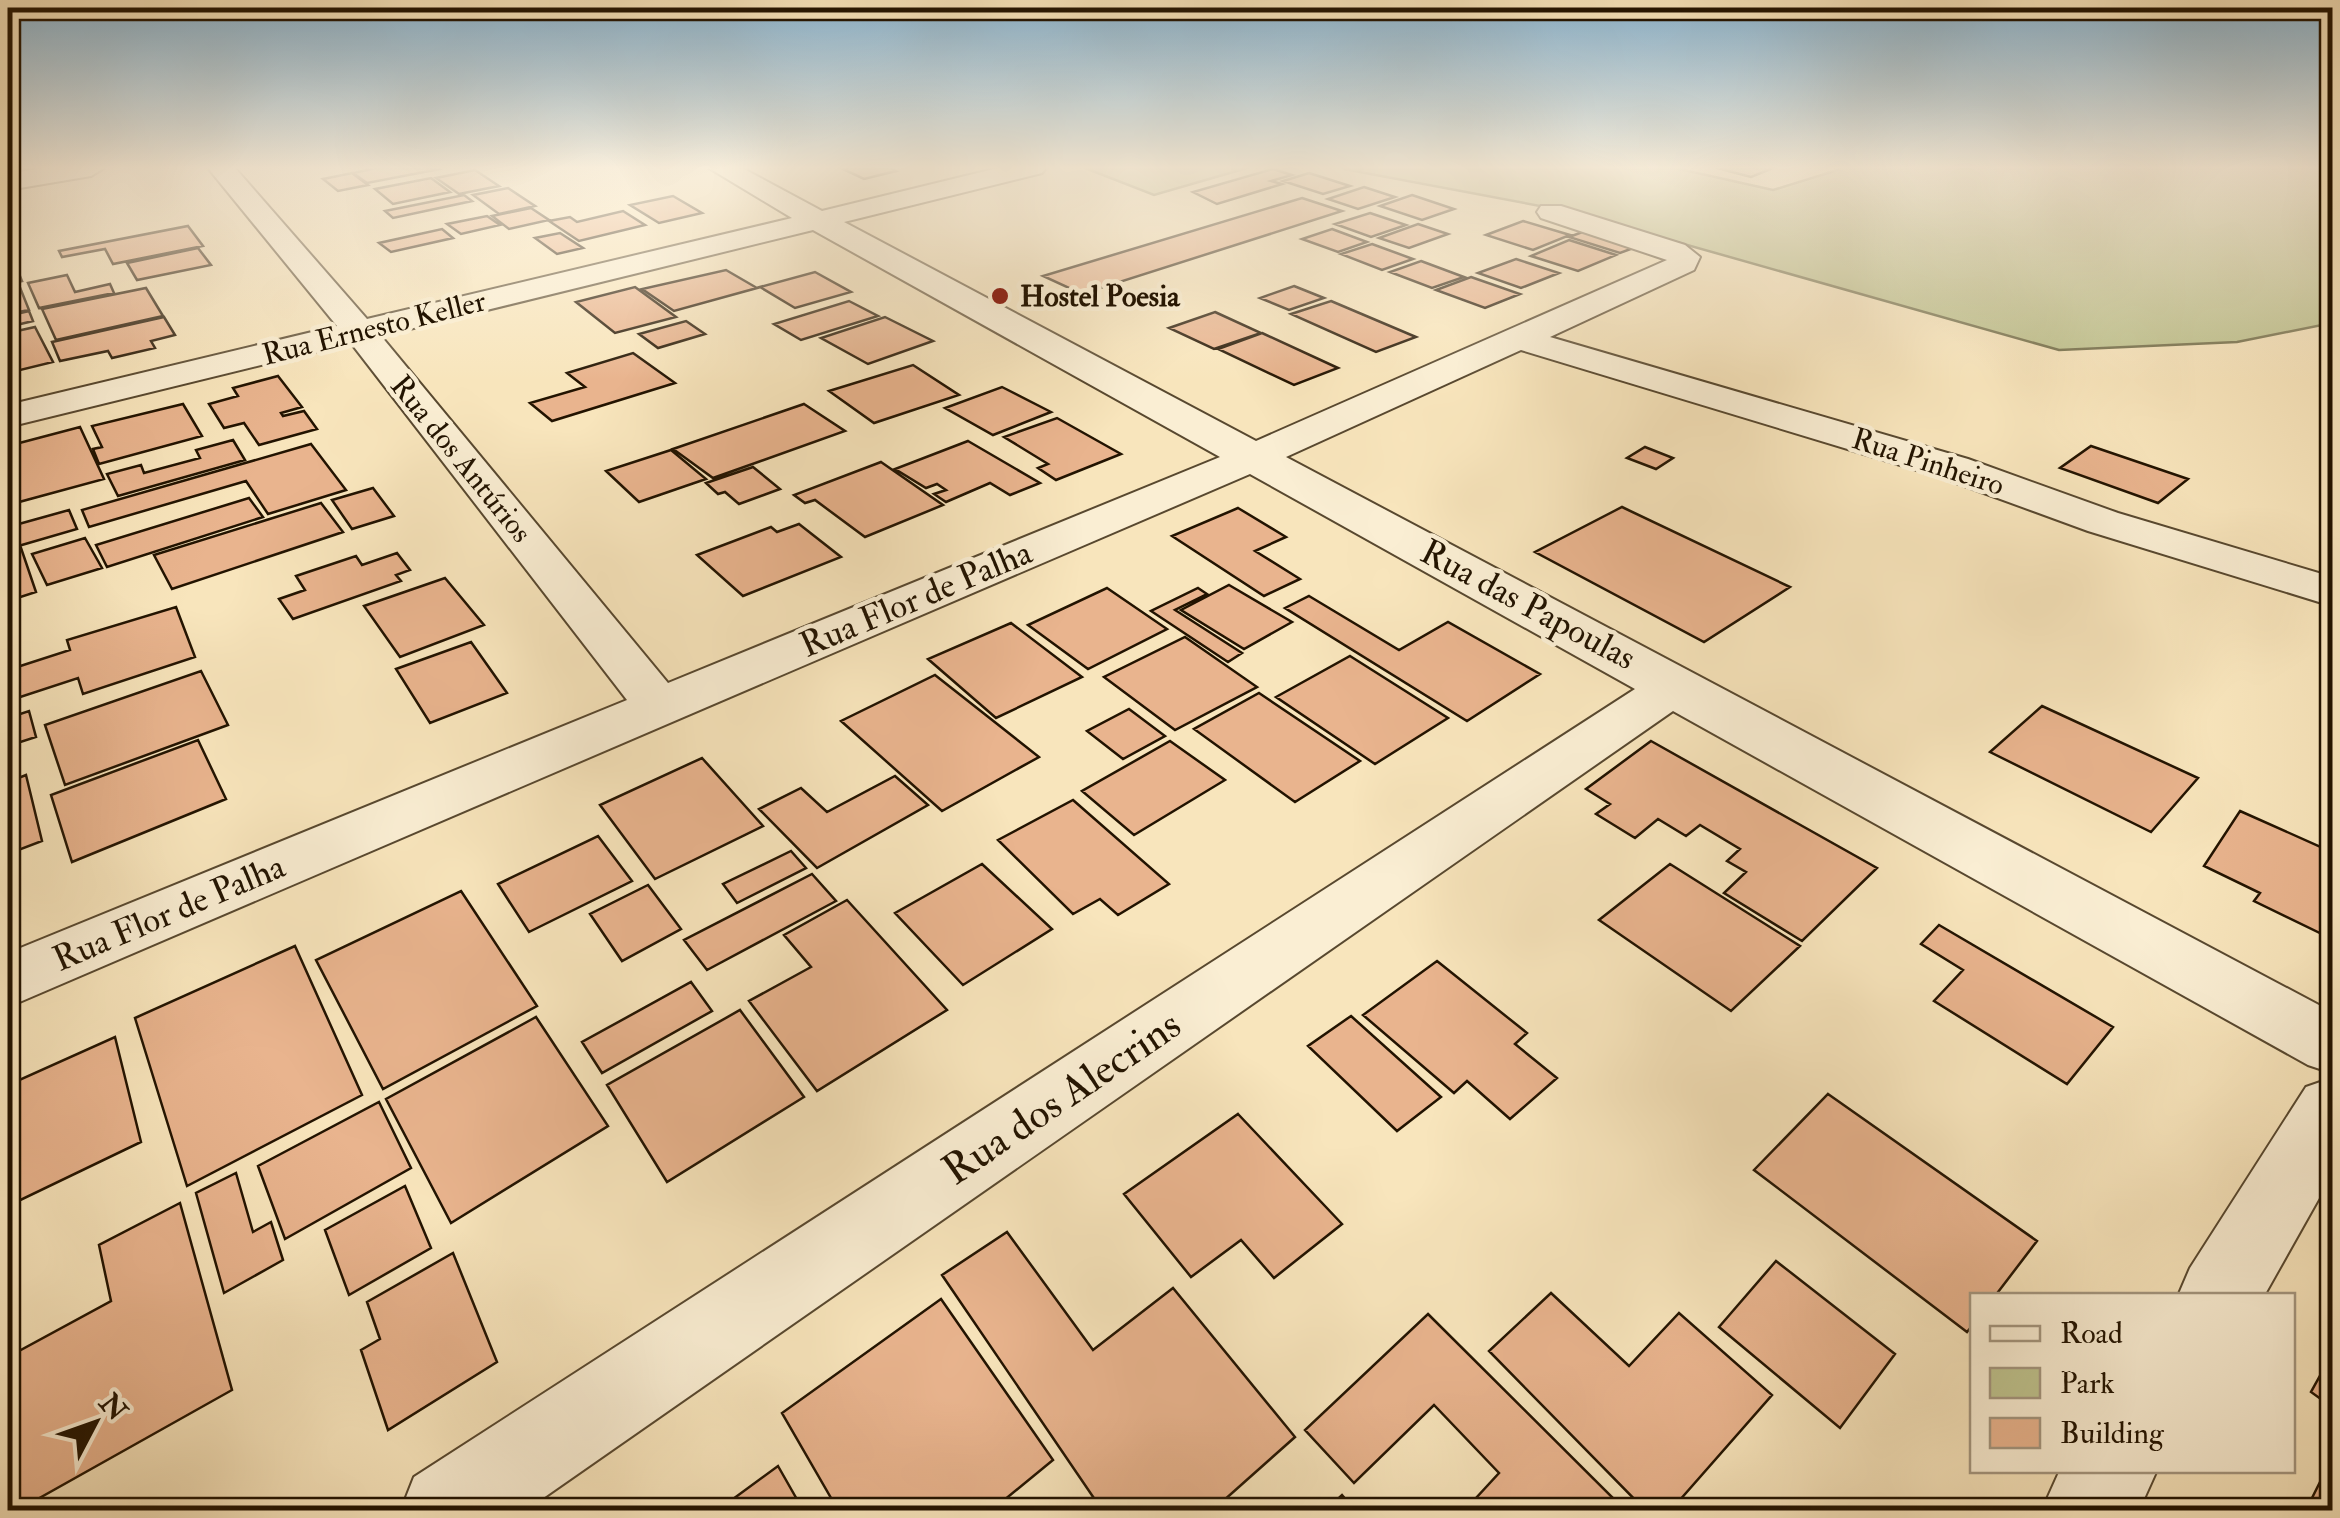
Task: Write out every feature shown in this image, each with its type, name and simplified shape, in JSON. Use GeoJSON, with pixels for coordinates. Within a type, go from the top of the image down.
{"type":"FeatureCollection","features":[{"type":"Feature","properties":{"kind":"street","name":"Rua dos Antúrios"},"geometry":{"type":"LineString","coordinates":[[281,239],[659,706]]}},
{"type":"Feature","properties":{"kind":"street","name":"Rua Ernesto Keller"},"geometry":{"type":"LineString","coordinates":[[8,416],[743,239]]}},
{"type":"Feature","properties":{"kind":"street","name":"Rua das Papoulas"},"geometry":{"type":"LineString","coordinates":[[855,239],[2332,1044]]}},
{"type":"Feature","properties":{"kind":"street","name":"Rua Flor de Palha"},"geometry":{"type":"LineString","coordinates":[[8,981],[1254,458],[1683,264],[1685,257],[1674,250],[1638,239]]}},
{"type":"Feature","properties":{"kind":"street","name":"Rua Pinheiro"},"geometry":{"type":"LineString","coordinates":[[1521,339],[1954,468],[2103,522],[2332,592]]}},
{"type":"Feature","properties":{"kind":"street","name":"Rua dos Alecrins"},"geometry":{"type":"LineString","coordinates":[[447,1510],[1676,686]]}},
{"type":"Feature","properties":{"kind":"street"},"geometry":{"type":"LineString","coordinates":[[2221,1293],[2332,1109]]}},
{"type":"Feature","properties":{"kind":"street"},"geometry":{"type":"LineString","coordinates":[[2088,1510],[2110,1473]]}},
{"type":"Feature","properties":{"kind":"green space"},"geometry":{"type":"Polygon","coordinates":[[[1666,239],[2332,239],[2332,323],[2237,342],[2059,350],[1666,239]]]}},
{"type":"Feature","properties":{"kind":"building"},"geometry":{"type":"Polygon","coordinates":[[[122,239],[198,239],[203,246],[113,264],[105,249],[62,257],[59,251],[122,239]]]}},
{"type":"Feature","properties":{"kind":"building"},"geometry":{"type":"Polygon","coordinates":[[[398,239],[449,239],[391,252],[379,243],[398,239]]]}},
{"type":"Feature","properties":{"kind":"building"},"geometry":{"type":"Polygon","coordinates":[[[536,239],[569,239],[583,248],[557,254],[536,239]]]}},
{"type":"Feature","properties":{"kind":"building"},"geometry":{"type":"Polygon","coordinates":[[[1166,239],[1255,239],[1082,294],[1043,276],[1166,239]]]}},
{"type":"Feature","properties":{"kind":"building"},"geometry":{"type":"Polygon","coordinates":[[[1302,239],[1358,239],[1367,242],[1338,252],[1302,239]]]}},
{"type":"Feature","properties":{"kind":"building"},"geometry":{"type":"Polygon","coordinates":[[[1382,239],[1435,239],[1409,248],[1382,239]]]}},
{"type":"Feature","properties":{"kind":"building"},"geometry":{"type":"Polygon","coordinates":[[[1498,239],[1561,239],[1533,250],[1498,239]]]}},
{"type":"Feature","properties":{"kind":"building"},"geometry":{"type":"Polygon","coordinates":[[[1575,239],[1610,239],[1636,247],[1620,253],[1575,239]]]}},
{"type":"Feature","properties":{"kind":"building"},"geometry":{"type":"Polygon","coordinates":[[[1569,240],[1616,255],[1578,271],[1531,256],[1569,240]]]}},
{"type":"Feature","properties":{"kind":"building"},"geometry":{"type":"Polygon","coordinates":[[[1372,244],[1413,259],[1382,270],[1341,254],[1372,244]]]}},
{"type":"Feature","properties":{"kind":"building"},"geometry":{"type":"Polygon","coordinates":[[[198,248],[211,265],[137,280],[127,263],[198,248]]]}},
{"type":"Feature","properties":{"kind":"building"},"geometry":{"type":"Polygon","coordinates":[[[13,259],[22,281],[8,284],[8,260],[13,259]]]}},
{"type":"Feature","properties":{"kind":"building"},"geometry":{"type":"Polygon","coordinates":[[[1516,259],[1559,273],[1521,288],[1478,273],[1516,259]]]}},
{"type":"Feature","properties":{"kind":"building"},"geometry":{"type":"Polygon","coordinates":[[[1421,261],[1464,277],[1432,288],[1390,272],[1421,261]]]}},
{"type":"Feature","properties":{"kind":"building"},"geometry":{"type":"Polygon","coordinates":[[[726,270],[757,288],[674,311],[642,289],[726,270]]]}},
{"type":"Feature","properties":{"kind":"building"},"geometry":{"type":"Polygon","coordinates":[[[815,272],[851,292],[795,308],[760,287],[815,272]]]}},
{"type":"Feature","properties":{"kind":"building"},"geometry":{"type":"Polygon","coordinates":[[[67,275],[75,292],[110,284],[114,293],[39,308],[28,283],[67,275]]]}},
{"type":"Feature","properties":{"kind":"building"},"geometry":{"type":"Polygon","coordinates":[[[1471,277],[1520,294],[1485,308],[1436,290],[1471,277]]]}},
{"type":"Feature","properties":{"kind":"building"},"geometry":{"type":"Polygon","coordinates":[[[19,285],[29,310],[8,314],[8,287],[19,285]]]}},
{"type":"Feature","properties":{"kind":"building"},"geometry":{"type":"Polygon","coordinates":[[[1294,286],[1324,298],[1289,310],[1260,298],[1294,286]]]}},
{"type":"Feature","properties":{"kind":"building"},"geometry":{"type":"Polygon","coordinates":[[[635,287],[676,317],[615,333],[576,302],[635,287]]]}},
{"type":"Feature","properties":{"kind":"building"},"geometry":{"type":"Polygon","coordinates":[[[146,288],[163,316],[56,340],[42,309],[146,288]]]}},
{"type":"Feature","properties":{"kind":"building"},"geometry":{"type":"Polygon","coordinates":[[[849,301],[878,316],[801,340],[774,324],[849,301]]]}},
{"type":"Feature","properties":{"kind":"building"},"geometry":{"type":"Polygon","coordinates":[[[1331,301],[1416,337],[1376,352],[1291,314],[1331,301]]]}},
{"type":"Feature","properties":{"kind":"building"},"geometry":{"type":"Polygon","coordinates":[[[29,311],[33,321],[8,327],[8,316],[29,311]]]}},
{"type":"Feature","properties":{"kind":"building"},"geometry":{"type":"Polygon","coordinates":[[[1215,312],[1261,333],[1214,349],[1169,328],[1215,312]]]}},
{"type":"Feature","properties":{"kind":"building"},"geometry":{"type":"Polygon","coordinates":[[[164,317],[175,335],[151,341],[155,348],[112,358],[108,351],[60,361],[52,342],[164,317]]]}},
{"type":"Feature","properties":{"kind":"building"},"geometry":{"type":"Polygon","coordinates":[[[885,317],[933,341],[868,364],[821,338],[885,317]]]}},
{"type":"Feature","properties":{"kind":"building"},"geometry":{"type":"Polygon","coordinates":[[[686,321],[705,334],[658,348],[639,334],[686,321]]]}},
{"type":"Feature","properties":{"kind":"building"},"geometry":{"type":"Polygon","coordinates":[[[35,327],[53,362],[8,373],[8,333],[35,327]]]}},
{"type":"Feature","properties":{"kind":"building"},"geometry":{"type":"Polygon","coordinates":[[[1262,333],[1338,368],[1294,385],[1218,349],[1262,333]]]}},
{"type":"Feature","properties":{"kind":"building"},"geometry":{"type":"Polygon","coordinates":[[[633,353],[675,383],[552,421],[530,403],[585,387],[567,373],[633,353]]]}},
{"type":"Feature","properties":{"kind":"building"},"geometry":{"type":"Polygon","coordinates":[[[913,365],[959,395],[874,423],[829,391],[913,365]]]}},
{"type":"Feature","properties":{"kind":"building"},"geometry":{"type":"Polygon","coordinates":[[[278,376],[302,407],[281,413],[283,416],[304,411],[317,429],[259,445],[244,423],[224,428],[209,404],[238,396],[233,388],[278,376]]]}},
{"type":"Feature","properties":{"kind":"building"},"geometry":{"type":"Polygon","coordinates":[[[1002,387],[1051,412],[993,435],[945,408],[1002,387]]]}},
{"type":"Feature","properties":{"kind":"building"},"geometry":{"type":"Polygon","coordinates":[[[183,404],[202,436],[99,464],[93,449],[102,447],[92,426],[183,404]]]}},
{"type":"Feature","properties":{"kind":"building"},"geometry":{"type":"Polygon","coordinates":[[[804,404],[845,431],[713,478],[673,449],[804,404]]]}},
{"type":"Feature","properties":{"kind":"building"},"geometry":{"type":"Polygon","coordinates":[[[1057,418],[1121,454],[1056,480],[1038,468],[1048,464],[1004,437],[1057,418]]]}},
{"type":"Feature","properties":{"kind":"building"},"geometry":{"type":"Polygon","coordinates":[[[80,427],[104,479],[8,505],[8,446],[80,427]]]}},
{"type":"Feature","properties":{"kind":"building"},"geometry":{"type":"Polygon","coordinates":[[[233,440],[245,460],[118,496],[107,474],[141,465],[144,473],[200,458],[196,450],[233,440]]]}},
{"type":"Feature","properties":{"kind":"building"},"geometry":{"type":"Polygon","coordinates":[[[968,441],[1040,483],[1010,495],[990,483],[946,502],[934,494],[946,490],[937,484],[926,488],[895,469],[968,441]]]}},
{"type":"Feature","properties":{"kind":"building"},"geometry":{"type":"Polygon","coordinates":[[[311,444],[346,490],[268,514],[246,481],[89,527],[82,510],[311,444]]]}},
{"type":"Feature","properties":{"kind":"building"},"geometry":{"type":"Polygon","coordinates":[[[2091,446],[2188,479],[2158,503],[2060,468],[2091,446]]]}},
{"type":"Feature","properties":{"kind":"building"},"geometry":{"type":"Polygon","coordinates":[[[1645,447],[1673,458],[1656,469],[1627,458],[1645,447]]]}},
{"type":"Feature","properties":{"kind":"building"},"geometry":{"type":"Polygon","coordinates":[[[671,450],[706,479],[639,502],[606,471],[671,450]]]}},
{"type":"Feature","properties":{"kind":"building"},"geometry":{"type":"Polygon","coordinates":[[[881,462],[943,505],[865,537],[815,500],[805,503],[794,495],[881,462]]]}},
{"type":"Feature","properties":{"kind":"building"},"geometry":{"type":"Polygon","coordinates":[[[753,467],[780,489],[739,504],[706,483],[753,467]]]}},
{"type":"Feature","properties":{"kind":"building"},"geometry":{"type":"Polygon","coordinates":[[[373,488],[394,516],[352,529],[332,500],[373,488]]]}},
{"type":"Feature","properties":{"kind":"building"},"geometry":{"type":"Polygon","coordinates":[[[249,498],[263,517],[107,567],[96,545],[249,498]]]}},
{"type":"Feature","properties":{"kind":"building"},"geometry":{"type":"Polygon","coordinates":[[[321,503],[343,532],[172,589],[154,555],[321,503]]]}},
{"type":"Feature","properties":{"kind":"building"},"geometry":{"type":"Polygon","coordinates":[[[1622,507],[1790,587],[1704,642],[1535,552],[1622,507]]]}},
{"type":"Feature","properties":{"kind":"building"},"geometry":{"type":"Polygon","coordinates":[[[1238,508],[1286,537],[1255,551],[1300,579],[1264,596],[1172,536],[1238,508]]]}},
{"type":"Feature","properties":{"kind":"building"},"geometry":{"type":"Polygon","coordinates":[[[69,510],[77,529],[8,549],[8,527],[69,510]]]}},
{"type":"Feature","properties":{"kind":"building"},"geometry":{"type":"Polygon","coordinates":[[[799,524],[841,557],[743,596],[697,555],[771,527],[777,532],[799,524]]]}},
{"type":"Feature","properties":{"kind":"building"},"geometry":{"type":"Polygon","coordinates":[[[85,538],[102,568],[47,585],[32,554],[85,538]]]}},
{"type":"Feature","properties":{"kind":"building"},"geometry":{"type":"Polygon","coordinates":[[[21,548],[36,592],[8,601],[8,551],[21,548]]]}},
{"type":"Feature","properties":{"kind":"building"},"geometry":{"type":"Polygon","coordinates":[[[397,553],[410,570],[396,575],[401,581],[293,619],[279,599],[305,590],[296,576],[356,556],[362,565],[397,553]]]}},
{"type":"Feature","properties":{"kind":"building"},"geometry":{"type":"Polygon","coordinates":[[[445,578],[484,625],[400,657],[364,606],[445,578]]]}},
{"type":"Feature","properties":{"kind":"building"},"geometry":{"type":"Polygon","coordinates":[[[1229,585],[1292,622],[1244,649],[1181,610],[1229,585]]]}},
{"type":"Feature","properties":{"kind":"building"},"geometry":{"type":"Polygon","coordinates":[[[1107,588],[1167,629],[1088,669],[1028,625],[1107,588]]]}},
{"type":"Feature","properties":{"kind":"building"},"geometry":{"type":"Polygon","coordinates":[[[1198,588],[1207,594],[1175,610],[1242,653],[1228,662],[1151,611],[1198,588]]]}},
{"type":"Feature","properties":{"kind":"building"},"geometry":{"type":"Polygon","coordinates":[[[1309,596],[1399,650],[1448,622],[1540,674],[1467,721],[1285,608],[1309,596]]]}},
{"type":"Feature","properties":{"kind":"building"},"geometry":{"type":"Polygon","coordinates":[[[176,607],[195,657],[83,694],[78,678],[8,701],[8,670],[70,650],[67,640],[176,607]]]}},
{"type":"Feature","properties":{"kind":"building"},"geometry":{"type":"Polygon","coordinates":[[[1011,623],[1082,677],[996,718],[928,659],[1011,623]]]}},
{"type":"Feature","properties":{"kind":"building"},"geometry":{"type":"Polygon","coordinates":[[[1185,637],[1257,687],[1175,730],[1104,677],[1185,637]]]}},
{"type":"Feature","properties":{"kind":"building"},"geometry":{"type":"Polygon","coordinates":[[[471,642],[507,693],[430,723],[396,669],[471,642]]]}},
{"type":"Feature","properties":{"kind":"building"},"geometry":{"type":"Polygon","coordinates":[[[1350,656],[1448,718],[1375,764],[1276,697],[1350,656]]]}},
{"type":"Feature","properties":{"kind":"building"},"geometry":{"type":"Polygon","coordinates":[[[201,671],[228,725],[65,785],[45,725],[201,671]]]}},
{"type":"Feature","properties":{"kind":"building"},"geometry":{"type":"Polygon","coordinates":[[[935,675],[1039,757],[942,811],[841,721],[935,675]]]}},
{"type":"Feature","properties":{"kind":"building"},"geometry":{"type":"Polygon","coordinates":[[[1259,693],[1360,761],[1295,802],[1194,729],[1259,693]]]}},
{"type":"Feature","properties":{"kind":"building"},"geometry":{"type":"Polygon","coordinates":[[[2042,706],[2198,778],[2151,832],[1990,752],[2042,706]]]}},
{"type":"Feature","properties":{"kind":"building"},"geometry":{"type":"Polygon","coordinates":[[[1129,709],[1165,736],[1123,759],[1087,731],[1129,709]]]}},
{"type":"Feature","properties":{"kind":"building"},"geometry":{"type":"Polygon","coordinates":[[[29,711],[36,737],[8,746],[8,718],[29,711]]]}},
{"type":"Feature","properties":{"kind":"building"},"geometry":{"type":"Polygon","coordinates":[[[198,740],[226,799],[72,862],[51,795],[198,740]]]}},
{"type":"Feature","properties":{"kind":"building"},"geometry":{"type":"Polygon","coordinates":[[[1170,741],[1225,780],[1134,835],[1082,791],[1170,741]]]}},
{"type":"Feature","properties":{"kind":"building"},"geometry":{"type":"Polygon","coordinates":[[[1651,741],[1877,868],[1802,941],[1724,893],[1746,872],[1727,861],[1740,849],[1700,825],[1686,836],[1658,819],[1635,838],[1596,814],[1610,804],[1586,789],[1651,741]]]}},
{"type":"Feature","properties":{"kind":"building"},"geometry":{"type":"Polygon","coordinates":[[[702,758],[763,826],[655,879],[600,805],[702,758]]]}},
{"type":"Feature","properties":{"kind":"building"},"geometry":{"type":"Polygon","coordinates":[[[26,775],[42,841],[8,854],[8,782],[26,775]]]}},
{"type":"Feature","properties":{"kind":"building"},"geometry":{"type":"Polygon","coordinates":[[[895,776],[928,805],[817,868],[759,809],[801,788],[827,812],[895,776]]]}},
{"type":"Feature","properties":{"kind":"building"},"geometry":{"type":"Polygon","coordinates":[[[1073,800],[1169,884],[1118,915],[1100,899],[1073,914],[998,840],[1073,800]]]}},
{"type":"Feature","properties":{"kind":"building"},"geometry":{"type":"Polygon","coordinates":[[[2240,811],[2332,852],[2332,959],[2321,954],[2330,938],[2254,901],[2260,893],[2204,866],[2240,811]]]}},
{"type":"Feature","properties":{"kind":"building"},"geometry":{"type":"Polygon","coordinates":[[[598,836],[632,881],[529,932],[498,884],[598,836]]]}},
{"type":"Feature","properties":{"kind":"building"},"geometry":{"type":"Polygon","coordinates":[[[791,851],[806,868],[737,903],[723,884],[791,851]]]}},
{"type":"Feature","properties":{"kind":"building"},"geometry":{"type":"Polygon","coordinates":[[[982,864],[1052,929],[963,985],[895,913],[982,864]]]}},
{"type":"Feature","properties":{"kind":"building"},"geometry":{"type":"Polygon","coordinates":[[[1670,864],[1800,946],[1731,1011],[1599,920],[1670,864]]]}},
{"type":"Feature","properties":{"kind":"building"},"geometry":{"type":"Polygon","coordinates":[[[812,874],[836,901],[707,970],[684,940],[812,874]]]}},
{"type":"Feature","properties":{"kind":"building"},"geometry":{"type":"Polygon","coordinates":[[[648,885],[681,929],[622,961],[590,914],[648,885]]]}},
{"type":"Feature","properties":{"kind":"building"},"geometry":{"type":"Polygon","coordinates":[[[461,891],[537,1006],[383,1089],[316,960],[461,891]]]}},
{"type":"Feature","properties":{"kind":"building"},"geometry":{"type":"Polygon","coordinates":[[[847,900],[947,1010],[817,1091],[749,1001],[811,967],[784,935],[847,900]]]}},
{"type":"Feature","properties":{"kind":"building"},"geometry":{"type":"Polygon","coordinates":[[[1939,925],[2113,1027],[2067,1084],[1934,1001],[1963,970],[1921,944],[1939,925]]]}},
{"type":"Feature","properties":{"kind":"building"},"geometry":{"type":"Polygon","coordinates":[[[295,946],[362,1095],[187,1186],[135,1018],[295,946]]]}},
{"type":"Feature","properties":{"kind":"building"},"geometry":{"type":"Polygon","coordinates":[[[1437,961],[1527,1033],[1515,1044],[1557,1078],[1510,1119],[1467,1081],[1454,1093],[1363,1015],[1437,961]]]}},
{"type":"Feature","properties":{"kind":"building"},"geometry":{"type":"Polygon","coordinates":[[[691,982],[712,1011],[602,1073],[582,1042],[691,982]]]}},
{"type":"Feature","properties":{"kind":"building"},"geometry":{"type":"Polygon","coordinates":[[[740,1010],[804,1097],[667,1182],[607,1085],[740,1010]]]}},
{"type":"Feature","properties":{"kind":"building"},"geometry":{"type":"Polygon","coordinates":[[[1351,1016],[1441,1097],[1397,1131],[1308,1046],[1351,1016]]]}},
{"type":"Feature","properties":{"kind":"building"},"geometry":{"type":"Polygon","coordinates":[[[536,1017],[608,1126],[451,1223],[386,1099],[536,1017]]]}},
{"type":"Feature","properties":{"kind":"building"},"geometry":{"type":"Polygon","coordinates":[[[115,1037],[141,1142],[8,1206],[8,1085],[115,1037]]]}},
{"type":"Feature","properties":{"kind":"building"},"geometry":{"type":"Polygon","coordinates":[[[1828,1094],[2037,1241],[1997,1293],[1970,1293],[1967,1332],[1754,1170],[1828,1094]]]}},
{"type":"Feature","properties":{"kind":"building"},"geometry":{"type":"Polygon","coordinates":[[[379,1102],[411,1168],[285,1239],[258,1166],[379,1102]]]}},
{"type":"Feature","properties":{"kind":"building"},"geometry":{"type":"Polygon","coordinates":[[[1238,1114],[1342,1224],[1274,1278],[1241,1240],[1191,1277],[1124,1194],[1238,1114]]]}},
{"type":"Feature","properties":{"kind":"building"},"geometry":{"type":"Polygon","coordinates":[[[236,1173],[253,1232],[271,1222],[283,1260],[224,1293],[196,1193],[236,1173]]]}},
{"type":"Feature","properties":{"kind":"building"},"geometry":{"type":"Polygon","coordinates":[[[405,1186],[431,1248],[349,1295],[325,1230],[405,1186]]]}},
{"type":"Feature","properties":{"kind":"building"},"geometry":{"type":"Polygon","coordinates":[[[180,1203],[232,1390],[18,1510],[8,1435],[8,1357],[111,1301],[99,1245],[180,1203]]]}},
{"type":"Feature","properties":{"kind":"building"},"geometry":{"type":"Polygon","coordinates":[[[1007,1232],[1093,1350],[1173,1288],[1295,1437],[1213,1510],[1102,1510],[942,1275],[1007,1232]]]}},
{"type":"Feature","properties":{"kind":"building"},"geometry":{"type":"Polygon","coordinates":[[[453,1253],[497,1362],[388,1430],[361,1350],[380,1339],[367,1302],[453,1253]]]}},
{"type":"Feature","properties":{"kind":"building"},"geometry":{"type":"Polygon","coordinates":[[[1776,1261],[1895,1354],[1840,1428],[1719,1327],[1776,1261]]]}},
{"type":"Feature","properties":{"kind":"building"},"geometry":{"type":"Polygon","coordinates":[[[1551,1293],[1629,1366],[1679,1313],[1772,1395],[1671,1510],[1645,1510],[1489,1351],[1551,1293]]]}},
{"type":"Feature","properties":{"kind":"building"},"geometry":{"type":"Polygon","coordinates":[[[941,1299],[1053,1460],[992,1510],[838,1510],[782,1413],[941,1299]]]}},
{"type":"Feature","properties":{"kind":"building"},"geometry":{"type":"Polygon","coordinates":[[[1428,1314],[1625,1510],[1465,1510],[1499,1473],[1434,1405],[1354,1483],[1305,1430],[1428,1314]]]}},
{"type":"Feature","properties":{"kind":"building"},"geometry":{"type":"Polygon","coordinates":[[[2332,1354],[2332,1407],[2311,1392],[2332,1354]]]}},
{"type":"Feature","properties":{"kind":"building"},"geometry":{"type":"Polygon","coordinates":[[[2332,1458],[2332,1510],[2306,1510],[2332,1458]]]}},
{"type":"Feature","properties":{"kind":"building"},"geometry":{"type":"Polygon","coordinates":[[[778,1466],[803,1510],[718,1510],[778,1466]]]}},
{"type":"Feature","properties":{"kind":"building"},"geometry":{"type":"Polygon","coordinates":[[[1342,1495],[1355,1510],[1326,1510],[1342,1495]]]}},
{"type":"Feature","properties":{"kind":"place","name":"Hostel Poesia"},"geometry":{"type":"Point","coordinates":[1000,296]}}]}
